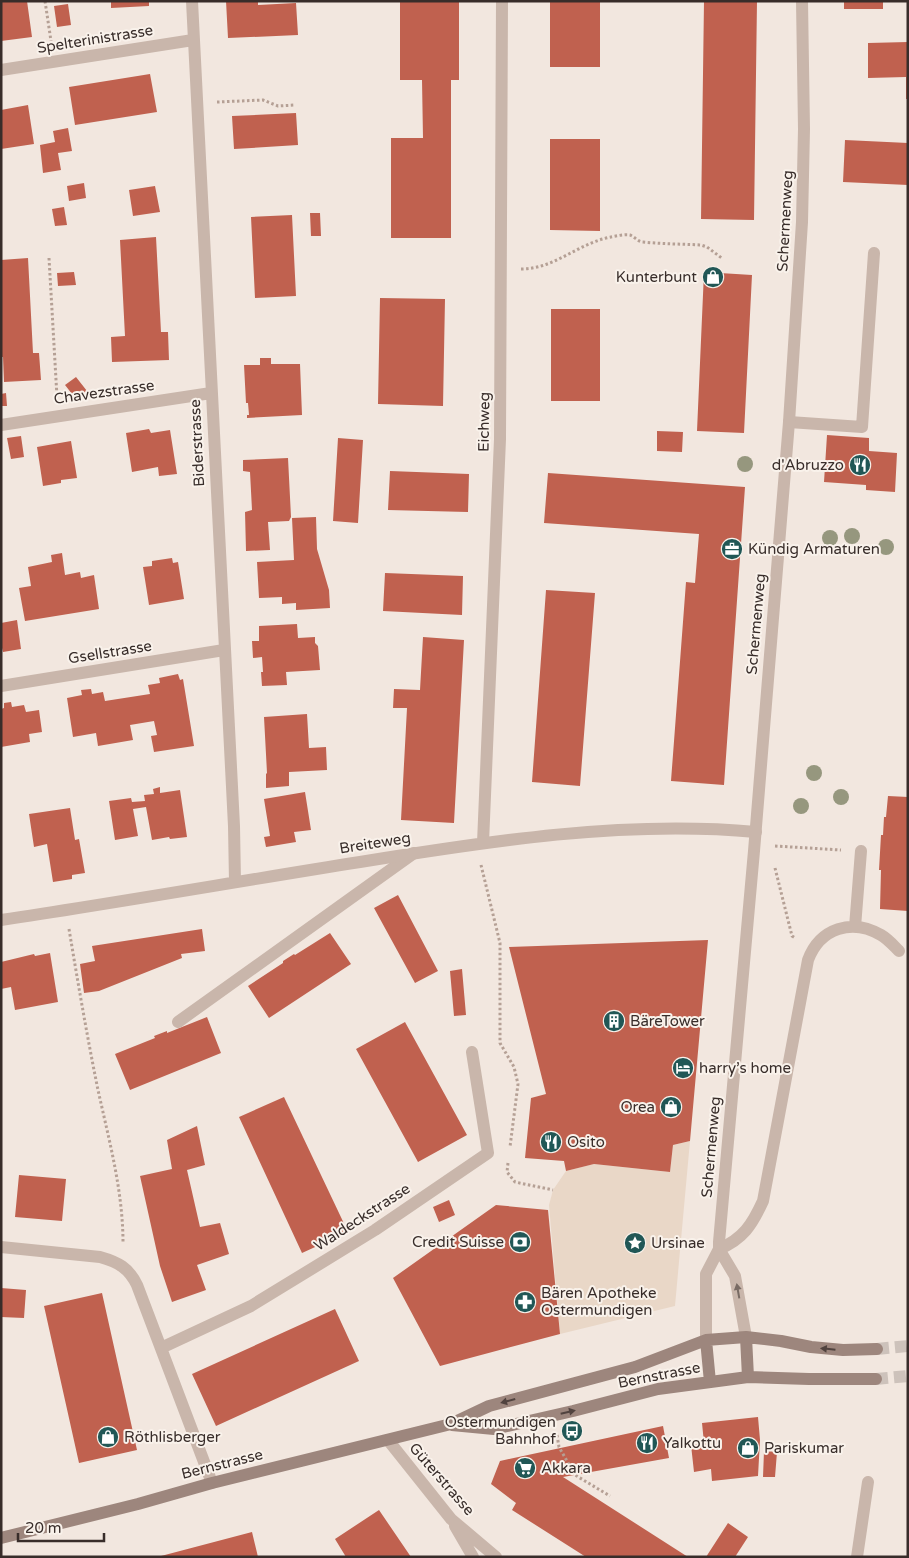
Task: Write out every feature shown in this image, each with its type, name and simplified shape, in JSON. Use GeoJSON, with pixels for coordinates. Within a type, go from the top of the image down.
{"type":"FeatureCollection","features":[{"type":"Feature","properties":{"kind":"main road","name":"Bernstrasse"},"geometry":{"type":"LineString","coordinates":[[1,1538],[451,1424],[489,1406],[635,1367],[706,1340],[746,1337],[781,1340],[811,1347],[844,1350],[877,1349]]}},
{"type":"Feature","properties":{"kind":"main road"},"geometry":{"type":"LineString","coordinates":[[746,1337],[748,1377]]}},
{"type":"Feature","properties":{"kind":"main road","name":"Schermenweg"},"geometry":{"type":"LineString","coordinates":[[706,1340],[707,1383]]}},
{"type":"Feature","properties":{"kind":"main road","name":"Bernstrasse"},"geometry":{"type":"LineString","coordinates":[[451,1424],[494,1429],[642,1393],[748,1377],[876,1379]]}},
{"type":"Feature","properties":{"kind":"street","name":"Biderstrasse"},"geometry":{"type":"LineString","coordinates":[[192,1],[234,826],[235,882]]}},
{"type":"Feature","properties":{"kind":"street","name":"Eichweg"},"geometry":{"type":"LineString","coordinates":[[483,843],[500,439],[502,1]]}},
{"type":"Feature","properties":{"kind":"street","name":"Schermenweg"},"geometry":{"type":"LineString","coordinates":[[706,1340],[706,1274],[718,1249],[756,832],[789,422],[803,197],[802,1]]}},
{"type":"Feature","properties":{"kind":"street","name":"Spelterinistrasse"},"geometry":{"type":"LineString","coordinates":[[1,70],[193,40]]}},
{"type":"Feature","properties":{"kind":"street"},"geometry":{"type":"LineString","coordinates":[[789,422],[862,427],[874,253]]}},
{"type":"Feature","properties":{"kind":"street","name":"Chavezstrasse"},"geometry":{"type":"LineString","coordinates":[[1,425],[211,393]]}},
{"type":"Feature","properties":{"kind":"street","name":"Gsellstrasse"},"geometry":{"type":"LineString","coordinates":[[1,686],[224,650]]}},
{"type":"Feature","properties":{"kind":"street","name":"Breiteweg"},"geometry":{"type":"LineString","coordinates":[[1,920],[483,843],[600,831],[715,829],[756,832]]}},
{"type":"Feature","properties":{"kind":"street"},"geometry":{"type":"LineString","coordinates":[[855,927],[861,851]]}},
{"type":"Feature","properties":{"kind":"street"},"geometry":{"type":"LineString","coordinates":[[178,1022],[414,853]]}},
{"type":"Feature","properties":{"kind":"street"},"geometry":{"type":"LineString","coordinates":[[746,1337],[735,1276],[718,1249],[731,1244],[745,1232],[763,1201],[808,960],[812,948],[819,940],[830,933],[842,928],[855,927],[881,936],[899,951]]}},
{"type":"Feature","properties":{"kind":"street","name":"Waldeckstrasse"},"geometry":{"type":"LineString","coordinates":[[161,1348],[251,1306],[375,1230],[488,1153],[472,1052]]}},
{"type":"Feature","properties":{"kind":"street"},"geometry":{"type":"LineString","coordinates":[[1,1247],[100,1257],[115,1261],[129,1271],[137,1285],[212,1483]]}},
{"type":"Feature","properties":{"kind":"street","name":"Güterstrasse"},"geometry":{"type":"LineString","coordinates":[[388,1440],[451,1519],[496,1557]]}},
{"type":"Feature","properties":{"kind":"street"},"geometry":{"type":"LineString","coordinates":[[857,1557],[868,1482]]}},
{"type":"Feature","properties":{"kind":"street"},"geometry":{"type":"LineString","coordinates":[[451,1519],[472,1557]]}},
{"type":"Feature","properties":{"kind":"path"},"geometry":{"type":"LineString","coordinates":[[45,1],[54,61]]}},
{"type":"Feature","properties":{"kind":"path"},"geometry":{"type":"LineString","coordinates":[[220,102],[263,100],[278,106],[295,105]]}},
{"type":"Feature","properties":{"kind":"path"},"geometry":{"type":"LineString","coordinates":[[501,269],[533,269],[609,237],[630,235],[640,242],[701,245],[723,258]]}},
{"type":"Feature","properties":{"kind":"path"},"geometry":{"type":"LineString","coordinates":[[49,258],[58,415]]}},
{"type":"Feature","properties":{"kind":"path"},"geometry":{"type":"LineString","coordinates":[[470,845],[481,865],[500,944],[500,1043],[514,1067],[518,1084],[509,1153]]}},
{"type":"Feature","properties":{"kind":"path"},"geometry":{"type":"LineString","coordinates":[[769,846],[861,851]]}},
{"type":"Feature","properties":{"kind":"path"},"geometry":{"type":"LineString","coordinates":[[774,864],[792,936],[812,948]]}},
{"type":"Feature","properties":{"kind":"path"},"geometry":{"type":"LineString","coordinates":[[65,910],[86,1034],[123,1218],[124,1266]]}},
{"type":"Feature","properties":{"kind":"path"},"geometry":{"type":"LineString","coordinates":[[508,1163],[507,1172],[515,1182],[553,1190]]}},
{"type":"Feature","properties":{"kind":"path"},"geometry":{"type":"LineString","coordinates":[[559,1447],[575,1475],[610,1496]]}},
{"type":"Feature","properties":{"kind":"shaded area"},"geometry":{"type":"Polygon","coordinates":[[[690,1141],[675,1306],[560,1334],[549,1205],[553,1190],[566,1171],[594,1164],[670,1172],[673,1145],[690,1141]]]}},
{"type":"Feature","properties":{"kind":"building"},"geometry":{"type":"Polygon","coordinates":[[[1,1],[27,1],[32,37],[1,41],[1,1]]]}},
{"type":"Feature","properties":{"kind":"building"},"geometry":{"type":"Polygon","coordinates":[[[111,1],[149,1],[149,6],[111,8],[111,1]]]}},
{"type":"Feature","properties":{"kind":"building"},"geometry":{"type":"Polygon","coordinates":[[[226,1],[258,1],[258,5],[296,3],[298,35],[228,38],[226,1]]]}},
{"type":"Feature","properties":{"kind":"building"},"geometry":{"type":"Polygon","coordinates":[[[400,1],[459,1],[459,80],[451,80],[451,238],[391,238],[391,138],[423,138],[422,80],[400,80],[400,1]]]}},
{"type":"Feature","properties":{"kind":"building"},"geometry":{"type":"Polygon","coordinates":[[[550,1],[600,1],[600,67],[550,67],[550,1]]]}},
{"type":"Feature","properties":{"kind":"building"},"geometry":{"type":"Polygon","coordinates":[[[704,1],[757,1],[754,220],[701,219],[704,1]]]}},
{"type":"Feature","properties":{"kind":"building"},"geometry":{"type":"Polygon","coordinates":[[[844,1],[883,1],[883,9],[844,9],[844,1]]]}},
{"type":"Feature","properties":{"kind":"building"},"geometry":{"type":"Polygon","coordinates":[[[68,4],[71,25],[57,27],[54,6],[68,4]]]}},
{"type":"Feature","properties":{"kind":"building"},"geometry":{"type":"Polygon","coordinates":[[[908,42],[908,99],[906,99],[906,77],[868,78],[868,43],[908,42]]]}},
{"type":"Feature","properties":{"kind":"building"},"geometry":{"type":"Polygon","coordinates":[[[150,74],[157,112],[75,125],[69,87],[150,74]]]}},
{"type":"Feature","properties":{"kind":"building"},"geometry":{"type":"Polygon","coordinates":[[[28,105],[34,144],[1,149],[1,110],[28,105]]]}},
{"type":"Feature","properties":{"kind":"building"},"geometry":{"type":"Polygon","coordinates":[[[296,113],[298,145],[234,149],[232,116],[296,113]]]}},
{"type":"Feature","properties":{"kind":"building"},"geometry":{"type":"Polygon","coordinates":[[[68,128],[72,151],[58,153],[61,170],[43,173],[40,145],[55,142],[53,131],[68,128]]]}},
{"type":"Feature","properties":{"kind":"building"},"geometry":{"type":"Polygon","coordinates":[[[550,139],[600,139],[600,231],[550,230],[550,139]]]}},
{"type":"Feature","properties":{"kind":"building"},"geometry":{"type":"Polygon","coordinates":[[[845,140],[908,143],[908,185],[843,182],[845,140]]]}},
{"type":"Feature","properties":{"kind":"building"},"geometry":{"type":"Polygon","coordinates":[[[84,183],[86,198],[69,201],[67,186],[84,183]]]}},
{"type":"Feature","properties":{"kind":"building"},"geometry":{"type":"Polygon","coordinates":[[[155,186],[160,212],[133,216],[129,190],[155,186]]]}},
{"type":"Feature","properties":{"kind":"building"},"geometry":{"type":"Polygon","coordinates":[[[64,207],[67,225],[55,226],[52,209],[64,207]]]}},
{"type":"Feature","properties":{"kind":"building"},"geometry":{"type":"Polygon","coordinates":[[[310,213],[320,213],[321,236],[311,236],[310,213]]]}},
{"type":"Feature","properties":{"kind":"building"},"geometry":{"type":"Polygon","coordinates":[[[292,215],[296,296],[255,298],[251,217],[292,215]]]}},
{"type":"Feature","properties":{"kind":"building"},"geometry":{"type":"Polygon","coordinates":[[[156,237],[161,332],[168,332],[169,360],[112,362],[111,337],[125,336],[120,240],[156,237]]]}},
{"type":"Feature","properties":{"kind":"building"},"geometry":{"type":"Polygon","coordinates":[[[28,258],[33,353],[39,353],[41,380],[4,382],[3,357],[1,357],[1,260],[28,258]]]}},
{"type":"Feature","properties":{"kind":"building"},"geometry":{"type":"Polygon","coordinates":[[[74,272],[76,285],[58,286],[57,273],[74,272]]]}},
{"type":"Feature","properties":{"kind":"building"},"geometry":{"type":"Polygon","coordinates":[[[704,272],[752,275],[744,433],[697,431],[704,272]]]}},
{"type":"Feature","properties":{"kind":"building"},"geometry":{"type":"Polygon","coordinates":[[[380,298],[445,299],[443,406],[378,404],[380,298]]]}},
{"type":"Feature","properties":{"kind":"building"},"geometry":{"type":"Polygon","coordinates":[[[551,309],[600,309],[600,401],[551,401],[551,309]]]}},
{"type":"Feature","properties":{"kind":"building"},"geometry":{"type":"Polygon","coordinates":[[[260,358],[271,358],[271,364],[300,364],[302,415],[247,418],[247,415],[249,415],[248,403],[246,403],[244,365],[260,365],[260,358]]]}},
{"type":"Feature","properties":{"kind":"building"},"geometry":{"type":"Polygon","coordinates":[[[76,377],[87,391],[76,399],[65,385],[76,377]]]}},
{"type":"Feature","properties":{"kind":"building"},"geometry":{"type":"Polygon","coordinates":[[[6,393],[7,406],[1,406],[1,394],[6,393]]]}},
{"type":"Feature","properties":{"kind":"building"},"geometry":{"type":"Polygon","coordinates":[[[149,429],[151,433],[170,430],[177,474],[159,476],[158,467],[132,472],[126,433],[149,429]]]}},
{"type":"Feature","properties":{"kind":"building"},"geometry":{"type":"Polygon","coordinates":[[[657,431],[683,432],[682,452],[657,451],[657,431]]]}},
{"type":"Feature","properties":{"kind":"building"},"geometry":{"type":"Polygon","coordinates":[[[827,435],[869,438],[869,451],[897,453],[895,492],[866,490],[866,485],[824,482],[827,435]]]}},
{"type":"Feature","properties":{"kind":"building"},"geometry":{"type":"Polygon","coordinates":[[[21,436],[24,457],[11,459],[7,438],[21,436]]]}},
{"type":"Feature","properties":{"kind":"building"},"geometry":{"type":"Polygon","coordinates":[[[338,438],[363,440],[358,523],[333,521],[338,438]]]}},
{"type":"Feature","properties":{"kind":"building"},"geometry":{"type":"Polygon","coordinates":[[[71,441],[77,478],[61,480],[61,483],[43,486],[37,447],[71,441]]]}},
{"type":"Feature","properties":{"kind":"building"},"geometry":{"type":"Polygon","coordinates":[[[288,458],[291,517],[289,521],[268,522],[270,550],[246,551],[245,512],[252,510],[250,472],[243,471],[243,460],[288,458]]]}},
{"type":"Feature","properties":{"kind":"building"},"geometry":{"type":"Polygon","coordinates":[[[390,471],[469,474],[468,512],[388,510],[390,471]]]}},
{"type":"Feature","properties":{"kind":"building"},"geometry":{"type":"Polygon","coordinates":[[[548,473],[745,487],[724,785],[671,781],[686,582],[695,583],[699,534],[544,523],[548,473]]]}},
{"type":"Feature","properties":{"kind":"building"},"geometry":{"type":"Polygon","coordinates":[[[316,517],[317,549],[329,590],[330,608],[296,610],[296,603],[282,604],[282,597],[259,598],[257,562],[294,560],[292,518],[316,517]]]}},
{"type":"Feature","properties":{"kind":"building"},"geometry":{"type":"Polygon","coordinates":[[[62,553],[65,575],[80,572],[81,578],[94,575],[99,609],[25,621],[19,588],[31,586],[28,567],[52,562],[51,555],[62,553]]]}},
{"type":"Feature","properties":{"kind":"building"},"geometry":{"type":"Polygon","coordinates":[[[172,558],[173,563],[178,562],[184,599],[149,605],[143,567],[152,566],[152,561],[172,558]]]}},
{"type":"Feature","properties":{"kind":"building"},"geometry":{"type":"Polygon","coordinates":[[[385,573],[463,576],[462,615],[383,611],[385,573]]]}},
{"type":"Feature","properties":{"kind":"building"},"geometry":{"type":"Polygon","coordinates":[[[546,590],[595,593],[580,786],[532,782],[546,590]]]}},
{"type":"Feature","properties":{"kind":"building"},"geometry":{"type":"Polygon","coordinates":[[[17,620],[21,649],[3,652],[1,648],[1,623],[17,620]]]}},
{"type":"Feature","properties":{"kind":"building"},"geometry":{"type":"Polygon","coordinates":[[[297,624],[298,638],[315,637],[315,643],[318,646],[320,670],[286,672],[287,685],[262,686],[262,657],[253,658],[252,641],[259,641],[259,626],[297,624]]]}},
{"type":"Feature","properties":{"kind":"building"},"geometry":{"type":"Polygon","coordinates":[[[423,637],[464,640],[454,823],[401,820],[407,708],[393,708],[394,689],[420,690],[423,637]]]}},
{"type":"Feature","properties":{"kind":"building"},"geometry":{"type":"Polygon","coordinates":[[[178,674],[180,680],[183,679],[194,746],[154,752],[151,736],[157,735],[154,721],[130,725],[133,740],[98,746],[96,733],[73,737],[67,698],[82,695],[81,690],[91,689],[92,694],[103,692],[105,701],[150,694],[148,685],[160,683],[159,678],[178,674]]]}},
{"type":"Feature","properties":{"kind":"building"},"geometry":{"type":"Polygon","coordinates":[[[11,702],[12,707],[24,705],[26,712],[39,710],[42,732],[29,734],[30,742],[1,747],[1,709],[4,708],[4,703],[11,702]]]}},
{"type":"Feature","properties":{"kind":"building"},"geometry":{"type":"Polygon","coordinates":[[[307,714],[309,748],[326,747],[327,770],[289,772],[289,786],[266,788],[264,717],[307,714]]]}},
{"type":"Feature","properties":{"kind":"building"},"geometry":{"type":"Polygon","coordinates":[[[160,787],[160,793],[180,790],[187,837],[170,839],[169,837],[152,840],[146,807],[133,809],[138,836],[115,840],[109,801],[131,798],[132,802],[145,801],[144,795],[154,794],[153,789],[160,787]]]}},
{"type":"Feature","properties":{"kind":"building"},"geometry":{"type":"Polygon","coordinates":[[[305,792],[311,830],[294,832],[296,842],[266,847],[264,837],[270,836],[264,799],[305,792]]]}},
{"type":"Feature","properties":{"kind":"building"},"geometry":{"type":"Polygon","coordinates":[[[888,796],[908,797],[908,911],[880,909],[881,870],[879,870],[881,835],[883,835],[888,796]]]}},
{"type":"Feature","properties":{"kind":"building"},"geometry":{"type":"Polygon","coordinates":[[[70,808],[75,840],[79,839],[85,873],[72,875],[72,879],[53,882],[47,844],[34,847],[29,814],[70,808]]]}},
{"type":"Feature","properties":{"kind":"building"},"geometry":{"type":"Polygon","coordinates":[[[398,895],[438,971],[415,983],[374,908],[398,895]]]}},
{"type":"Feature","properties":{"kind":"building"},"geometry":{"type":"Polygon","coordinates":[[[202,929],[205,951],[181,954],[182,958],[99,991],[84,993],[80,964],[95,961],[92,946],[202,929]]]}},
{"type":"Feature","properties":{"kind":"building"},"geometry":{"type":"Polygon","coordinates":[[[330,933],[351,964],[269,1018],[248,986],[283,963],[283,961],[330,933]]]}},
{"type":"Feature","properties":{"kind":"building","name":"BäreTower"},"geometry":{"type":"Polygon","coordinates":[[[708,940],[690,1141],[673,1145],[670,1172],[594,1164],[566,1171],[564,1161],[525,1158],[531,1098],[546,1094],[509,947],[708,940]]]}},
{"type":"Feature","properties":{"kind":"building"},"geometry":{"type":"Polygon","coordinates":[[[50,953],[58,1002],[15,1010],[11,987],[1,989],[1,962],[34,954],[35,956],[50,953]]]}},
{"type":"Feature","properties":{"kind":"building"},"geometry":{"type":"Polygon","coordinates":[[[462,969],[466,1015],[454,1016],[450,971],[462,969]]]}},
{"type":"Feature","properties":{"kind":"building"},"geometry":{"type":"Polygon","coordinates":[[[207,1017],[221,1053],[130,1090],[115,1054],[155,1038],[154,1036],[167,1031],[167,1033],[207,1017]]]}},
{"type":"Feature","properties":{"kind":"building"},"geometry":{"type":"Polygon","coordinates":[[[405,1022],[467,1135],[418,1162],[356,1049],[405,1022]]]}},
{"type":"Feature","properties":{"kind":"building"},"geometry":{"type":"Polygon","coordinates":[[[284,1097],[348,1232],[302,1253],[239,1117],[284,1097]]]}},
{"type":"Feature","properties":{"kind":"building"},"geometry":{"type":"Polygon","coordinates":[[[197,1126],[205,1165],[187,1170],[200,1227],[220,1223],[229,1254],[197,1265],[206,1290],[172,1302],[160,1266],[140,1176],[172,1169],[167,1140],[197,1126]]]}},
{"type":"Feature","properties":{"kind":"building"},"geometry":{"type":"Polygon","coordinates":[[[19,1175],[66,1179],[62,1221],[15,1217],[19,1175]]]}},
{"type":"Feature","properties":{"kind":"building"},"geometry":{"type":"Polygon","coordinates":[[[449,1200],[455,1215],[439,1222],[433,1207],[449,1200]]]}},
{"type":"Feature","properties":{"kind":"building"},"geometry":{"type":"Polygon","coordinates":[[[496,1205],[548,1210],[560,1334],[440,1366],[393,1278],[496,1205]]]}},
{"type":"Feature","properties":{"kind":"building"},"geometry":{"type":"Polygon","coordinates":[[[1,1288],[26,1290],[24,1318],[1,1317],[1,1288]]]}},
{"type":"Feature","properties":{"kind":"building"},"geometry":{"type":"Polygon","coordinates":[[[102,1293],[137,1450],[79,1463],[44,1306],[102,1293]]]}},
{"type":"Feature","properties":{"kind":"building"},"geometry":{"type":"Polygon","coordinates":[[[335,1309],[359,1361],[216,1426],[192,1374],[335,1309]]]}},
{"type":"Feature","properties":{"kind":"building"},"geometry":{"type":"Polygon","coordinates":[[[758,1417],[760,1440],[758,1476],[712,1481],[711,1469],[694,1472],[691,1445],[704,1443],[702,1423],[758,1417]]]}},
{"type":"Feature","properties":{"kind":"building"},"geometry":{"type":"Polygon","coordinates":[[[663,1426],[669,1458],[563,1477],[688,1557],[586,1557],[512,1510],[516,1503],[491,1484],[500,1461],[663,1426]]]}},
{"type":"Feature","properties":{"kind":"building"},"geometry":{"type":"Polygon","coordinates":[[[764,1451],[777,1452],[775,1477],[763,1477],[764,1451]]]}},
{"type":"Feature","properties":{"kind":"building"},"geometry":{"type":"Polygon","coordinates":[[[379,1510],[411,1557],[346,1557],[335,1539],[379,1510]]]}},
{"type":"Feature","properties":{"kind":"building"},"geometry":{"type":"Polygon","coordinates":[[[728,1523],[748,1537],[735,1557],[706,1557],[728,1523]]]}},
{"type":"Feature","properties":{"kind":"building"},"geometry":{"type":"Polygon","coordinates":[[[252,1532],[258,1557],[161,1557],[161,1556],[252,1532]]]}},
{"type":"Feature","properties":{"kind":"tunnel"},"geometry":{"type":"LineString","coordinates":[[877,1349],[908,1346]]}},
{"type":"Feature","properties":{"kind":"tunnel"},"geometry":{"type":"LineString","coordinates":[[876,1379],[908,1376]]}},
{"type":"Feature","properties":{"kind":"place","name":"Kunterbunt"},"geometry":{"type":"Point","coordinates":[713,277]}},
{"type":"Feature","properties":{"kind":"place","name":"d'Abruzzo"},"geometry":{"type":"Point","coordinates":[860,465]}},
{"type":"Feature","properties":{"kind":"place","name":"Kündig Armaturen"},"geometry":{"type":"Point","coordinates":[732,549]}},
{"type":"Feature","properties":{"kind":"place","name":"BäreTower"},"geometry":{"type":"Point","coordinates":[614,1021]}},
{"type":"Feature","properties":{"kind":"place","name":"harry’s home"},"geometry":{"type":"Point","coordinates":[683,1068]}},
{"type":"Feature","properties":{"kind":"place","name":"Orea"},"geometry":{"type":"Point","coordinates":[671,1107]}},
{"type":"Feature","properties":{"kind":"place","name":"Osito"},"geometry":{"type":"Point","coordinates":[551,1142]}},
{"type":"Feature","properties":{"kind":"place","name":"Credit Suisse"},"geometry":{"type":"Point","coordinates":[520,1242]}},
{"type":"Feature","properties":{"kind":"place","name":"Ursinae"},"geometry":{"type":"Point","coordinates":[635,1243]}},
{"type":"Feature","properties":{"kind":"place","name":"Bären Apotheke Ostermundigen"},"geometry":{"type":"Point","coordinates":[525,1302]}},
{"type":"Feature","properties":{"kind":"place","name":"Ostermundigen Bahnhof"},"geometry":{"type":"Point","coordinates":[572,1431]}},
{"type":"Feature","properties":{"kind":"place","name":"Röthlisberger"},"geometry":{"type":"Point","coordinates":[108,1437]}},
{"type":"Feature","properties":{"kind":"place","name":"Yalkottu"},"geometry":{"type":"Point","coordinates":[647,1443]}},
{"type":"Feature","properties":{"kind":"place","name":"Pariskumar"},"geometry":{"type":"Point","coordinates":[748,1448]}},
{"type":"Feature","properties":{"kind":"place","name":"Akkara"},"geometry":{"type":"Point","coordinates":[525,1468]}}]}
